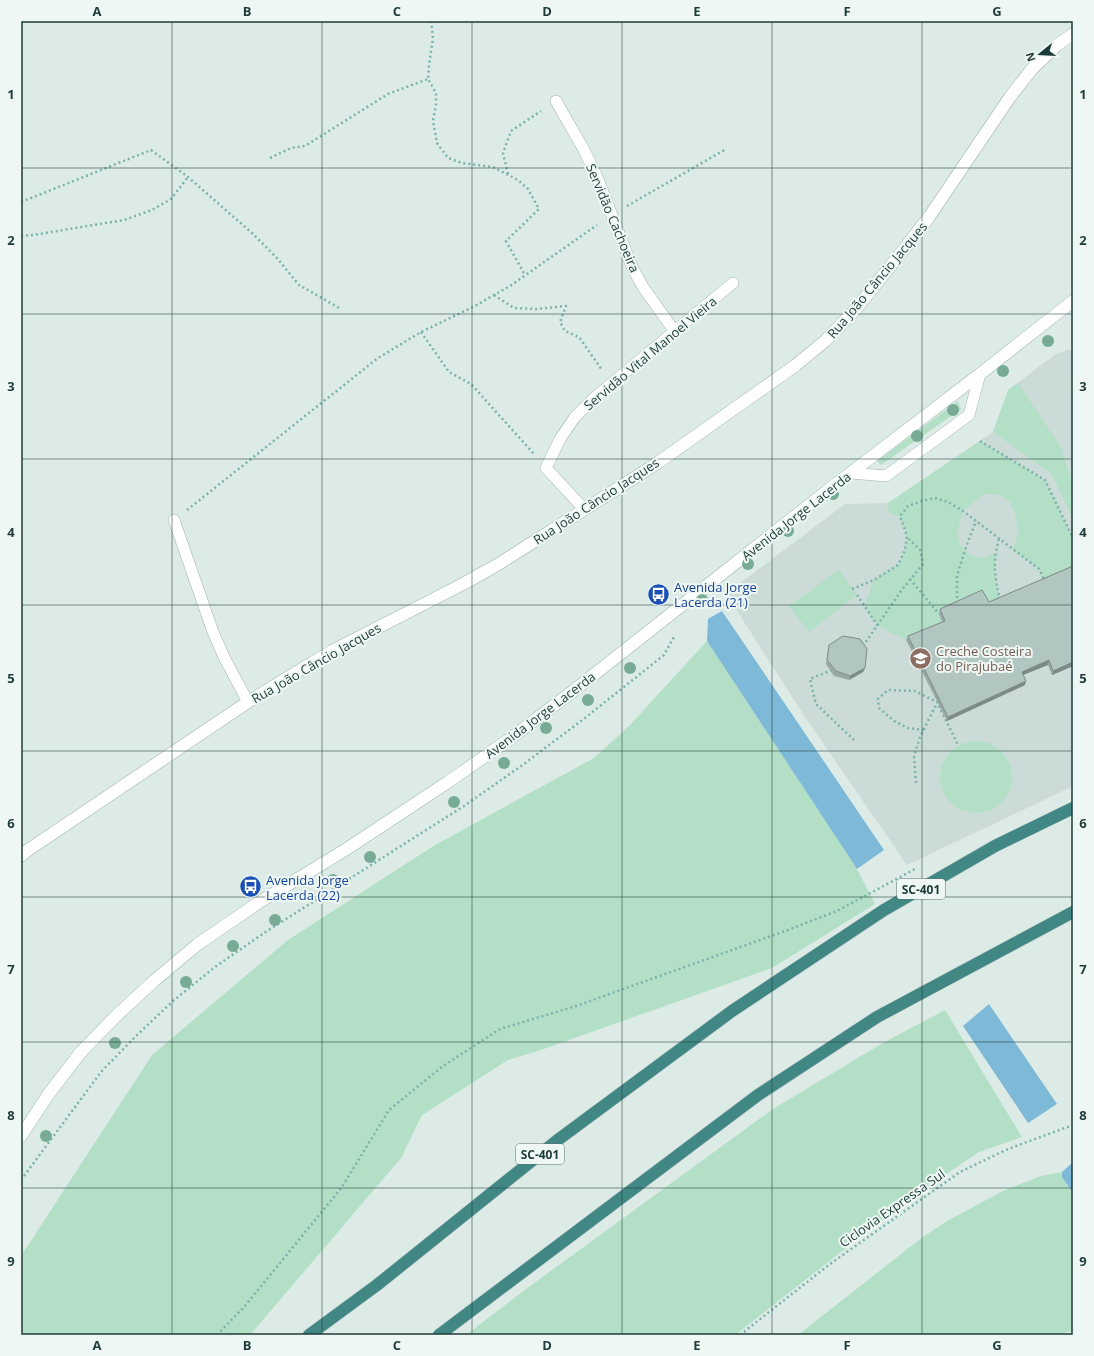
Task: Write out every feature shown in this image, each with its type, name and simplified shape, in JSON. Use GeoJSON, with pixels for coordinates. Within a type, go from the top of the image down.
{"type":"FeatureCollection","features":[{"type":"Feature","properties":{"kind":"highway","name":"SC-401"},"geometry":{"type":"LineString","coordinates":[[309,1335],[377,1285],[559,1139],[732,1011],[884,910],[995,846],[1073,808]]}},
{"type":"Feature","properties":{"kind":"highway"},"geometry":{"type":"LineString","coordinates":[[439,1335],[758,1095],[878,1017],[1073,912]]}},
{"type":"Feature","properties":{"kind":"street","name":"Rua João Câncio Jacques"},"geometry":{"type":"LineString","coordinates":[[21,856],[248,702],[332,651],[463,584],[656,464],[796,365],[825,341],[855,310],[902,253],[929,217],[1010,97],[1032,69],[1057,45],[1073,34]]}},
{"type":"Feature","properties":{"kind":"street","name":"Avenida Jorge Lacerda"},"geometry":{"type":"LineString","coordinates":[[21,1136],[48,1095],[80,1053],[115,1017],[155,980],[198,944],[258,904],[351,846],[448,782],[508,740],[568,695],[1073,301]]}},
{"type":"Feature","properties":{"kind":"lane","name":"Servidão Cachoeira"},"geometry":{"type":"LineString","coordinates":[[556,101],[584,150],[597,177],[633,269],[643,287],[675,332]]}},
{"type":"Feature","properties":{"kind":"lane","name":"Servidão Vital Manoel Vieira"},"geometry":{"type":"LineString","coordinates":[[546,468],[560,439],[575,417],[594,398],[734,283]]}},
{"type":"Feature","properties":{"kind":"lane"},"geometry":{"type":"LineString","coordinates":[[851,473],[886,476],[969,415],[980,374]]}},
{"type":"Feature","properties":{"kind":"lane"},"geometry":{"type":"LineString","coordinates":[[546,468],[584,509]]}},
{"type":"Feature","properties":{"kind":"lane"},"geometry":{"type":"LineString","coordinates":[[174,520],[213,632],[225,659],[248,702]]}},
{"type":"Feature","properties":{"kind":"path"},"geometry":{"type":"LineString","coordinates":[[431,21],[433,38],[428,79],[436,93],[433,121],[437,143],[448,158],[462,163],[493,166],[518,180],[528,189],[539,209],[506,241],[525,275]]}},
{"type":"Feature","properties":{"kind":"path"},"geometry":{"type":"LineString","coordinates":[[270,158],[291,148],[305,146],[388,94],[428,79]]}},
{"type":"Feature","properties":{"kind":"path"},"geometry":{"type":"LineString","coordinates":[[508,174],[503,153],[511,131],[556,101]]}},
{"type":"Feature","properties":{"kind":"path"},"geometry":{"type":"LineString","coordinates":[[174,520],[195,505],[378,358],[421,332],[474,307],[510,286],[612,215],[726,149]]}},
{"type":"Feature","properties":{"kind":"path"},"geometry":{"type":"LineString","coordinates":[[21,202],[151,150],[188,177],[252,233],[277,258],[299,285],[341,309]]}},
{"type":"Feature","properties":{"kind":"path"},"geometry":{"type":"LineString","coordinates":[[21,236],[124,220],[152,210],[171,199],[188,177]]}},
{"type":"Feature","properties":{"kind":"path"},"geometry":{"type":"LineString","coordinates":[[494,295],[514,308],[536,310],[566,306],[560,322],[565,331],[579,336],[611,384]]}},
{"type":"Feature","properties":{"kind":"path"},"geometry":{"type":"LineString","coordinates":[[421,332],[449,372],[472,384],[546,468]]}},
{"type":"Feature","properties":{"kind":"path"},"geometry":{"type":"LineString","coordinates":[[980,441],[1045,480],[1073,538]]}},
{"type":"Feature","properties":{"kind":"path"},"geometry":{"type":"LineString","coordinates":[[862,648],[901,591],[923,564],[920,550],[907,536],[900,516],[908,506],[935,498],[948,502],[963,511],[1039,569],[1045,582]]}},
{"type":"Feature","properties":{"kind":"path"},"geometry":{"type":"LineString","coordinates":[[957,605],[956,576],[976,521]]}},
{"type":"Feature","properties":{"kind":"path"},"geometry":{"type":"LineString","coordinates":[[852,589],[874,580],[898,565],[905,550],[907,536]]}},
{"type":"Feature","properties":{"kind":"path"},"geometry":{"type":"LineString","coordinates":[[999,539],[995,553],[995,575],[1000,601]]}},
{"type":"Feature","properties":{"kind":"path"},"geometry":{"type":"LineString","coordinates":[[910,580],[939,614]]}},
{"type":"Feature","properties":{"kind":"path"},"geometry":{"type":"LineString","coordinates":[[857,596],[878,626]]}},
{"type":"Feature","properties":{"kind":"path"},"geometry":{"type":"LineString","coordinates":[[21,1180],[101,1072],[173,1001],[215,967],[264,933],[464,806],[524,764],[664,655],[677,631]]}},
{"type":"Feature","properties":{"kind":"path"},"geometry":{"type":"LineString","coordinates":[[837,666],[830,671],[810,680],[816,704],[854,740]]}},
{"type":"Feature","properties":{"kind":"path"},"geometry":{"type":"LineString","coordinates":[[924,730],[908,728],[894,721],[879,708],[878,699],[888,690],[915,691],[937,702],[958,745]]}},
{"type":"Feature","properties":{"kind":"path"},"geometry":{"type":"LineString","coordinates":[[916,783],[914,756],[937,702]]}},
{"type":"Feature","properties":{"kind":"path"},"geometry":{"type":"LineString","coordinates":[[356,868],[359,872]]}},
{"type":"Feature","properties":{"kind":"path"},"geometry":{"type":"LineString","coordinates":[[217,1335],[244,1307],[342,1187],[389,1110],[443,1066],[500,1029],[576,1006],[838,911],[916,868]]}},
{"type":"Feature","properties":{"kind":"path","name":"Ciclovia Expressa Sul"},"geometry":{"type":"LineString","coordinates":[[740,1335],[830,1264],[960,1172],[1008,1149],[1073,1125]]}},
{"type":"Feature","properties":{"kind":"shaded area","name":"Creche Costeira do Pirajubaé"},"geometry":{"type":"Polygon","coordinates":[[[1069,349],[1073,351],[1073,786],[907,865],[805,717],[730,600],[730,591],[845,504],[888,503],[993,432],[1008,390],[1056,354],[1069,349]]]}},
{"type":"Feature","properties":{"kind":"green space"},"geometry":{"type":"Polygon","coordinates":[[[1018,383],[1060,446],[1073,484],[1073,519],[1052,474],[993,432],[1008,390],[1018,383]]]}},
{"type":"Feature","properties":{"kind":"green space"},"geometry":{"type":"Polygon","coordinates":[[[958,401],[961,409],[881,465],[877,461],[958,401]]]}},
{"type":"Feature","properties":{"kind":"green space"},"geometry":{"type":"Polygon","coordinates":[[[980,441],[1045,480],[1073,538],[1073,570],[1045,582],[1039,569],[1012,549],[1018,536],[1016,517],[1010,502],[997,494],[984,494],[963,511],[958,538],[965,550],[973,555],[982,558],[995,553],[995,575],[1000,601],[906,640],[878,626],[864,606],[874,580],[898,565],[905,550],[907,536],[900,517],[889,513],[888,503],[980,441]]]}},
{"type":"Feature","properties":{"kind":"green space"},"geometry":{"type":"Polygon","coordinates":[[[839,570],[857,595],[809,632],[789,606],[839,570]]]}},
{"type":"Feature","properties":{"kind":"green space"},"geometry":{"type":"Polygon","coordinates":[[[707,641],[857,869],[875,904],[772,968],[541,1050],[508,1060],[422,1115],[401,1158],[250,1335],[21,1335],[21,1256],[152,1055],[288,940],[435,845],[594,758],[629,726],[707,641]]]}},
{"type":"Feature","properties":{"kind":"green space"},"geometry":{"type":"Polygon","coordinates":[[[969,741],[983,741],[990,743],[1002,751],[1010,763],[1012,777],[1010,791],[1002,803],[990,811],[983,813],[969,813],[962,811],[950,803],[942,791],[940,784],[940,770],[942,763],[950,751],[962,743],[969,741]]]}},
{"type":"Feature","properties":{"kind":"green space"},"geometry":{"type":"Polygon","coordinates":[[[945,1010],[1022,1137],[979,1152],[910,1198],[735,1335],[466,1335],[526,1289],[773,1109],[881,1044],[945,1010]]]}},
{"type":"Feature","properties":{"kind":"green space"},"geometry":{"type":"Polygon","coordinates":[[[1062,1172],[1062,1177],[1073,1193],[1073,1331],[1055,1335],[798,1335],[920,1239],[947,1221],[1003,1191],[1041,1176],[1062,1172]]]}},
{"type":"Feature","properties":{"kind":"water"},"geometry":{"type":"Polygon","coordinates":[[[722,611],[884,850],[857,869],[707,641],[708,619],[722,611]]]}},
{"type":"Feature","properties":{"kind":"water"},"geometry":{"type":"Polygon","coordinates":[[[989,1004],[1057,1104],[1028,1123],[963,1026],[989,1004]]]}},
{"type":"Feature","properties":{"kind":"water"},"geometry":{"type":"Polygon","coordinates":[[[1073,1162],[1073,1193],[1062,1177],[1062,1172],[1073,1162]]]}},
{"type":"Feature","properties":{"kind":"building"},"geometry":{"type":"Polygon","coordinates":[[[1073,566],[1073,662],[1053,671],[1049,660],[1022,672],[1026,681],[948,717],[908,636],[945,621],[940,609],[982,590],[989,602],[1073,566]]]}},
{"type":"Feature","properties":{"kind":"building"},"geometry":{"type":"Polygon","coordinates":[[[843,636],[860,639],[867,649],[865,668],[850,676],[836,671],[827,660],[829,645],[843,636]]]}},
{"type":"Feature","properties":{"kind":"place","name":"Avenida Jorge Lacerda (21)"},"geometry":{"type":"Point","coordinates":[659,594]}},
{"type":"Feature","properties":{"kind":"place","name":"Creche Costeira do Pirajubaé"},"geometry":{"type":"Point","coordinates":[920,658]}},
{"type":"Feature","properties":{"kind":"place","name":"Avenida Jorge Lacerda (22)"},"geometry":{"type":"Point","coordinates":[250,887]}}]}
